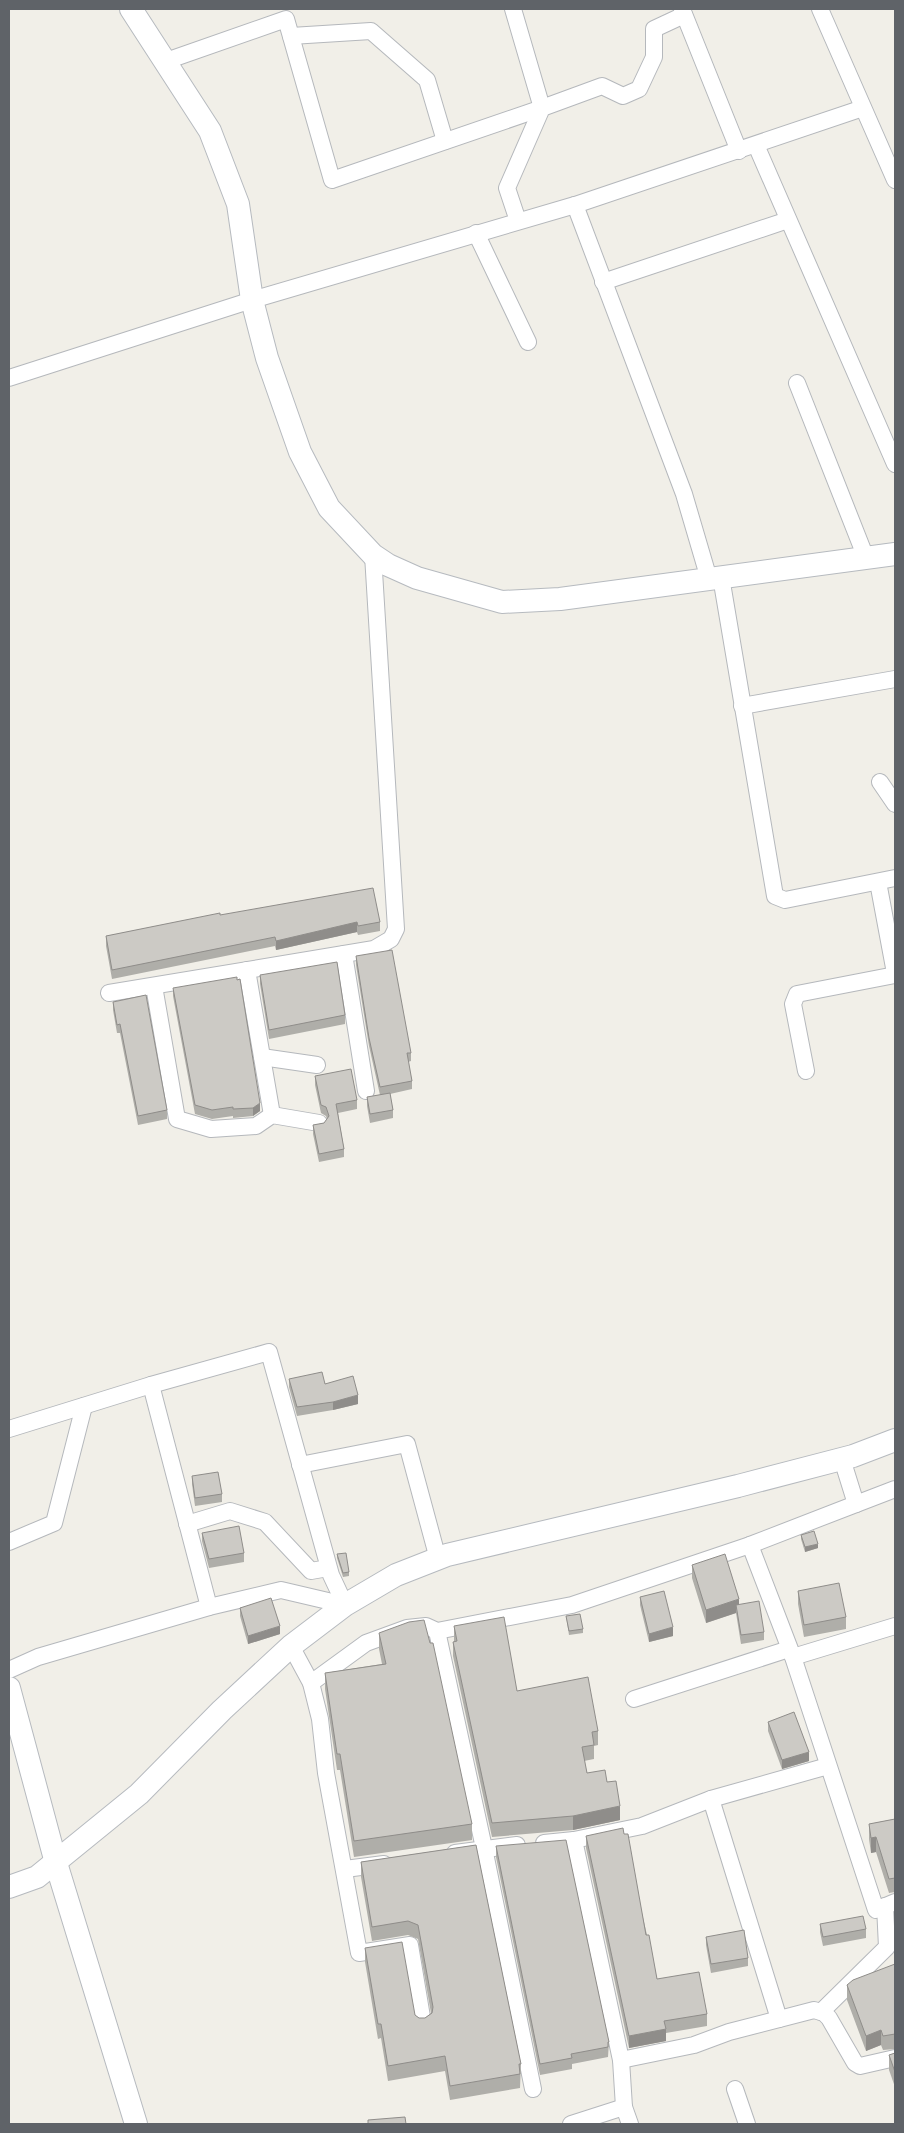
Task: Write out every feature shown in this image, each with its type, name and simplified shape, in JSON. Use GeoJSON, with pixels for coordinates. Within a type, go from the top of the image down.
{"type":"FeatureCollection","features":[{"type":"Feature","properties":{"kind":"street"},"geometry":{"type":"LineString","coordinates":[[131,9],[210,131],[238,204],[252,300],[267,358],[300,452],[329,508],[373,555],[388,565],[418,578],[502,602],[560,599],[895,554]]}},
{"type":"Feature","properties":{"kind":"street"},"geometry":{"type":"LineString","coordinates":[[513,9],[542,108],[507,188],[518,221]]}},
{"type":"Feature","properties":{"kind":"street"},"geometry":{"type":"LineString","coordinates":[[820,9],[895,180]]}},
{"type":"Feature","properties":{"kind":"street"},"geometry":{"type":"LineString","coordinates":[[166,61],[286,18],[332,180],[602,86],[623,96],[639,89],[654,57],[654,29],[683,12],[739,151]]}},
{"type":"Feature","properties":{"kind":"street"},"geometry":{"type":"LineString","coordinates":[[291,36],[371,30],[427,80],[445,141]]}},
{"type":"Feature","properties":{"kind":"street"},"geometry":{"type":"LineString","coordinates":[[9,378],[252,300],[574,205],[863,108]]}},
{"type":"Feature","properties":{"kind":"street"},"geometry":{"type":"LineString","coordinates":[[756,145],[895,464]]}},
{"type":"Feature","properties":{"kind":"street"},"geometry":{"type":"LineString","coordinates":[[574,205],[715,578],[742,706],[775,896],[785,900],[895,878]]}},
{"type":"Feature","properties":{"kind":"street"},"geometry":{"type":"LineString","coordinates":[[603,282],[788,220]]}},
{"type":"Feature","properties":{"kind":"street"},"geometry":{"type":"LineString","coordinates":[[476,233],[528,342]]}},
{"type":"Feature","properties":{"kind":"street"},"geometry":{"type":"LineString","coordinates":[[797,383],[866,558]]}},
{"type":"Feature","properties":{"kind":"street"},"geometry":{"type":"LineString","coordinates":[[109,993],[374,949],[391,939],[396,929],[373,555]]}},
{"type":"Feature","properties":{"kind":"street"},"geometry":{"type":"LineString","coordinates":[[742,706],[895,678]]}},
{"type":"Feature","properties":{"kind":"street"},"geometry":{"type":"LineString","coordinates":[[880,782],[895,804]]}},
{"type":"Feature","properties":{"kind":"street"},"geometry":{"type":"LineString","coordinates":[[806,1070],[793,1004],[797,994],[895,974],[878,882]]}},
{"type":"Feature","properties":{"kind":"street"},"geometry":{"type":"LineString","coordinates":[[344,954],[366,1091]]}},
{"type":"Feature","properties":{"kind":"street"},"geometry":{"type":"LineString","coordinates":[[247,970],[272,1115]]}},
{"type":"Feature","properties":{"kind":"street"},"geometry":{"type":"LineString","coordinates":[[154,986],[177,1119],[210,1128],[256,1126],[272,1115],[319,1123]]}},
{"type":"Feature","properties":{"kind":"street"},"geometry":{"type":"LineString","coordinates":[[262,1057],[317,1065]]}},
{"type":"Feature","properties":{"kind":"street"},"geometry":{"type":"LineString","coordinates":[[9,1429],[151,1384],[269,1352],[328,1568],[345,1605]]}},
{"type":"Feature","properties":{"kind":"street"},"geometry":{"type":"LineString","coordinates":[[151,1384],[209,1607]]}},
{"type":"Feature","properties":{"kind":"street"},"geometry":{"type":"LineString","coordinates":[[9,1542],[54,1523],[84,1406]]}},
{"type":"Feature","properties":{"kind":"street"},"geometry":{"type":"LineString","coordinates":[[9,1887],[37,1877],[140,1794],[222,1710],[290,1646],[345,1605],[396,1576],[438,1559],[511,1539],[738,1486],[842,1459],[895,1440]]}},
{"type":"Feature","properties":{"kind":"street"},"geometry":{"type":"LineString","coordinates":[[300,1465],[407,1444],[438,1559]]}},
{"type":"Feature","properties":{"kind":"street"},"geometry":{"type":"LineString","coordinates":[[842,1459],[856,1504]]}},
{"type":"Feature","properties":{"kind":"street"},"geometry":{"type":"LineString","coordinates":[[311,1683],[366,1643],[407,1628],[426,1626],[437,1631],[572,1605],[750,1545],[895,1489]]}},
{"type":"Feature","properties":{"kind":"street"},"geometry":{"type":"LineString","coordinates":[[187,1524],[230,1511],[256,1519],[265,1522],[311,1571],[328,1568]]}},
{"type":"Feature","properties":{"kind":"street"},"geometry":{"type":"LineString","coordinates":[[750,1545],[791,1653],[876,1910],[890,1904],[887,1947],[821,2012]]}},
{"type":"Feature","properties":{"kind":"street"},"geometry":{"type":"LineString","coordinates":[[9,1670],[38,1657],[209,1607],[281,1590],[345,1605]]}},
{"type":"Feature","properties":{"kind":"street"},"geometry":{"type":"LineString","coordinates":[[634,1699],[791,1653],[895,1626]]}},
{"type":"Feature","properties":{"kind":"street"},"geometry":{"type":"LineString","coordinates":[[437,1631],[533,2089]]}},
{"type":"Feature","properties":{"kind":"street"},"geometry":{"type":"LineString","coordinates":[[290,1646],[311,1683],[320,1719],[326,1772],[359,1953],[410,1945],[423,2024]]}},
{"type":"Feature","properties":{"kind":"street"},"geometry":{"type":"LineString","coordinates":[[9,1688],[56,1863],[136,2124]]}},
{"type":"Feature","properties":{"kind":"street"},"geometry":{"type":"LineString","coordinates":[[438,1856],[484,1848],[574,1840],[642,1826],[711,1799],[828,1766]]}},
{"type":"Feature","properties":{"kind":"street"},"geometry":{"type":"LineString","coordinates":[[711,1799],[779,2019]]}},
{"type":"Feature","properties":{"kind":"street"},"geometry":{"type":"LineString","coordinates":[[574,1840],[622,2060],[624,2107],[630,2124]]}},
{"type":"Feature","properties":{"kind":"street"},"geometry":{"type":"LineString","coordinates":[[345,1869],[400,1861]]}},
{"type":"Feature","properties":{"kind":"street"},"geometry":{"type":"LineString","coordinates":[[622,2060],[694,2045],[729,2032],[814,2010],[821,2012],[829,2018],[854,2063],[860,2066],[895,2058]]}},
{"type":"Feature","properties":{"kind":"street"},"geometry":{"type":"LineString","coordinates":[[735,2089],[747,2124]]}},
{"type":"Feature","properties":{"kind":"street"},"geometry":{"type":"LineString","coordinates":[[571,2124],[624,2107]]}},
{"type":"Feature","properties":{"kind":"building"},"geometry":{"type":"Polygon","coordinates":[[[373,888],[380,922],[358,926],[357,922],[276,941],[275,937],[112,970],[106,936],[220,913],[220,915],[373,888]]]}},
{"type":"Feature","properties":{"kind":"building"},"geometry":{"type":"Polygon","coordinates":[[[392,950],[411,1053],[407,1053],[412,1081],[380,1087],[369,1038],[356,956],[392,950]]]}},
{"type":"Feature","properties":{"kind":"building"},"geometry":{"type":"Polygon","coordinates":[[[337,962],[345,1015],[269,1030],[260,975],[337,962]]]}},
{"type":"Feature","properties":{"kind":"building"},"geometry":{"type":"Polygon","coordinates":[[[237,977],[237,980],[240,979],[260,1103],[253,1108],[233,1109],[233,1107],[212,1110],[195,1105],[173,988],[237,977]]]}},
{"type":"Feature","properties":{"kind":"building"},"geometry":{"type":"Polygon","coordinates":[[[146,995],[167,1110],[138,1116],[120,1024],[117,1025],[113,1002],[146,995]]]}},
{"type":"Feature","properties":{"kind":"building"},"geometry":{"type":"Polygon","coordinates":[[[351,1069],[357,1100],[336,1104],[344,1149],[319,1154],[313,1125],[324,1123],[329,1116],[326,1107],[321,1105],[315,1076],[351,1069]]]}},
{"type":"Feature","properties":{"kind":"building"},"geometry":{"type":"Polygon","coordinates":[[[390,1093],[393,1110],[370,1114],[367,1097],[390,1093]]]}},
{"type":"Feature","properties":{"kind":"building"},"geometry":{"type":"Polygon","coordinates":[[[322,1372],[325,1384],[353,1376],[358,1395],[333,1402],[297,1407],[289,1379],[322,1372]]]}},
{"type":"Feature","properties":{"kind":"building"},"geometry":{"type":"Polygon","coordinates":[[[218,1472],[222,1494],[195,1498],[192,1476],[218,1472]]]}},
{"type":"Feature","properties":{"kind":"building"},"geometry":{"type":"Polygon","coordinates":[[[239,1526],[244,1553],[209,1559],[202,1533],[239,1526]]]}},
{"type":"Feature","properties":{"kind":"building"},"geometry":{"type":"Polygon","coordinates":[[[814,1531],[818,1544],[805,1547],[801,1535],[814,1531]]]}},
{"type":"Feature","properties":{"kind":"building"},"geometry":{"type":"Polygon","coordinates":[[[346,1553],[349,1572],[343,1573],[337,1554],[346,1553]]]}},
{"type":"Feature","properties":{"kind":"building"},"geometry":{"type":"Polygon","coordinates":[[[725,1554],[739,1599],[706,1610],[692,1565],[725,1554]]]}},
{"type":"Feature","properties":{"kind":"building"},"geometry":{"type":"Polygon","coordinates":[[[839,1583],[846,1617],[804,1625],[798,1591],[839,1583]]]}},
{"type":"Feature","properties":{"kind":"building"},"geometry":{"type":"Polygon","coordinates":[[[664,1591],[673,1627],[649,1634],[640,1597],[664,1591]]]}},
{"type":"Feature","properties":{"kind":"building"},"geometry":{"type":"Polygon","coordinates":[[[271,1598],[280,1626],[248,1636],[240,1608],[271,1598]]]}},
{"type":"Feature","properties":{"kind":"building"},"geometry":{"type":"Polygon","coordinates":[[[759,1601],[764,1632],[741,1635],[736,1605],[759,1601]]]}},
{"type":"Feature","properties":{"kind":"building"},"geometry":{"type":"Polygon","coordinates":[[[580,1614],[583,1629],[569,1631],[566,1616],[580,1614]]]}},
{"type":"Feature","properties":{"kind":"building"},"geometry":{"type":"Polygon","coordinates":[[[504,1617],[517,1691],[588,1677],[598,1731],[592,1732],[594,1745],[582,1747],[587,1773],[605,1770],[607,1782],[616,1781],[620,1806],[573,1816],[492,1823],[453,1642],[457,1641],[454,1626],[504,1617]]]}},
{"type":"Feature","properties":{"kind":"building"},"geometry":{"type":"Polygon","coordinates":[[[424,1620],[430,1643],[433,1643],[472,1824],[354,1841],[340,1754],[337,1754],[325,1673],[386,1664],[379,1633],[409,1622],[424,1620]]]}},
{"type":"Feature","properties":{"kind":"building"},"geometry":{"type":"Polygon","coordinates":[[[794,1712],[809,1752],[782,1760],[768,1722],[794,1712]]]}},
{"type":"Feature","properties":{"kind":"building"},"geometry":{"type":"Polygon","coordinates":[[[895,1819],[895,1878],[889,1879],[876,1837],[871,1838],[869,1824],[895,1819]]]}},
{"type":"Feature","properties":{"kind":"building"},"geometry":{"type":"Polygon","coordinates":[[[623,1828],[624,1834],[628,1834],[646,1935],[649,1935],[657,1979],[699,1972],[707,2014],[664,2021],[666,2029],[629,2036],[586,1836],[623,1828]]]}},
{"type":"Feature","properties":{"kind":"building"},"geometry":{"type":"Polygon","coordinates":[[[566,1840],[609,2042],[608,2047],[571,2054],[572,2058],[540,2064],[496,1846],[566,1840]]]}},
{"type":"Feature","properties":{"kind":"building"},"geometry":{"type":"Polygon","coordinates":[[[476,1845],[521,2064],[519,2064],[520,2074],[450,2086],[445,2056],[388,2066],[381,2024],[378,2024],[365,1948],[402,1942],[415,2015],[419,2018],[425,2018],[432,2013],[433,2007],[418,1925],[408,1921],[372,1927],[361,1862],[476,1845]]]}},
{"type":"Feature","properties":{"kind":"building"},"geometry":{"type":"Polygon","coordinates":[[[863,1916],[866,1929],[823,1937],[820,1924],[863,1916]]]}},
{"type":"Feature","properties":{"kind":"building"},"geometry":{"type":"Polygon","coordinates":[[[744,1930],[748,1958],[711,1964],[706,1937],[744,1930]]]}},
{"type":"Feature","properties":{"kind":"building"},"geometry":{"type":"Polygon","coordinates":[[[895,1964],[895,2034],[883,2036],[881,2030],[866,2036],[847,1985],[853,1980],[895,1964]]]}},
{"type":"Feature","properties":{"kind":"building"},"geometry":{"type":"Polygon","coordinates":[[[895,2053],[895,2072],[889,2055],[895,2053]]]}},
{"type":"Feature","properties":{"kind":"building"},"geometry":{"type":"Polygon","coordinates":[[[405,2117],[406,2124],[368,2124],[368,2120],[405,2117]]]}}]}
